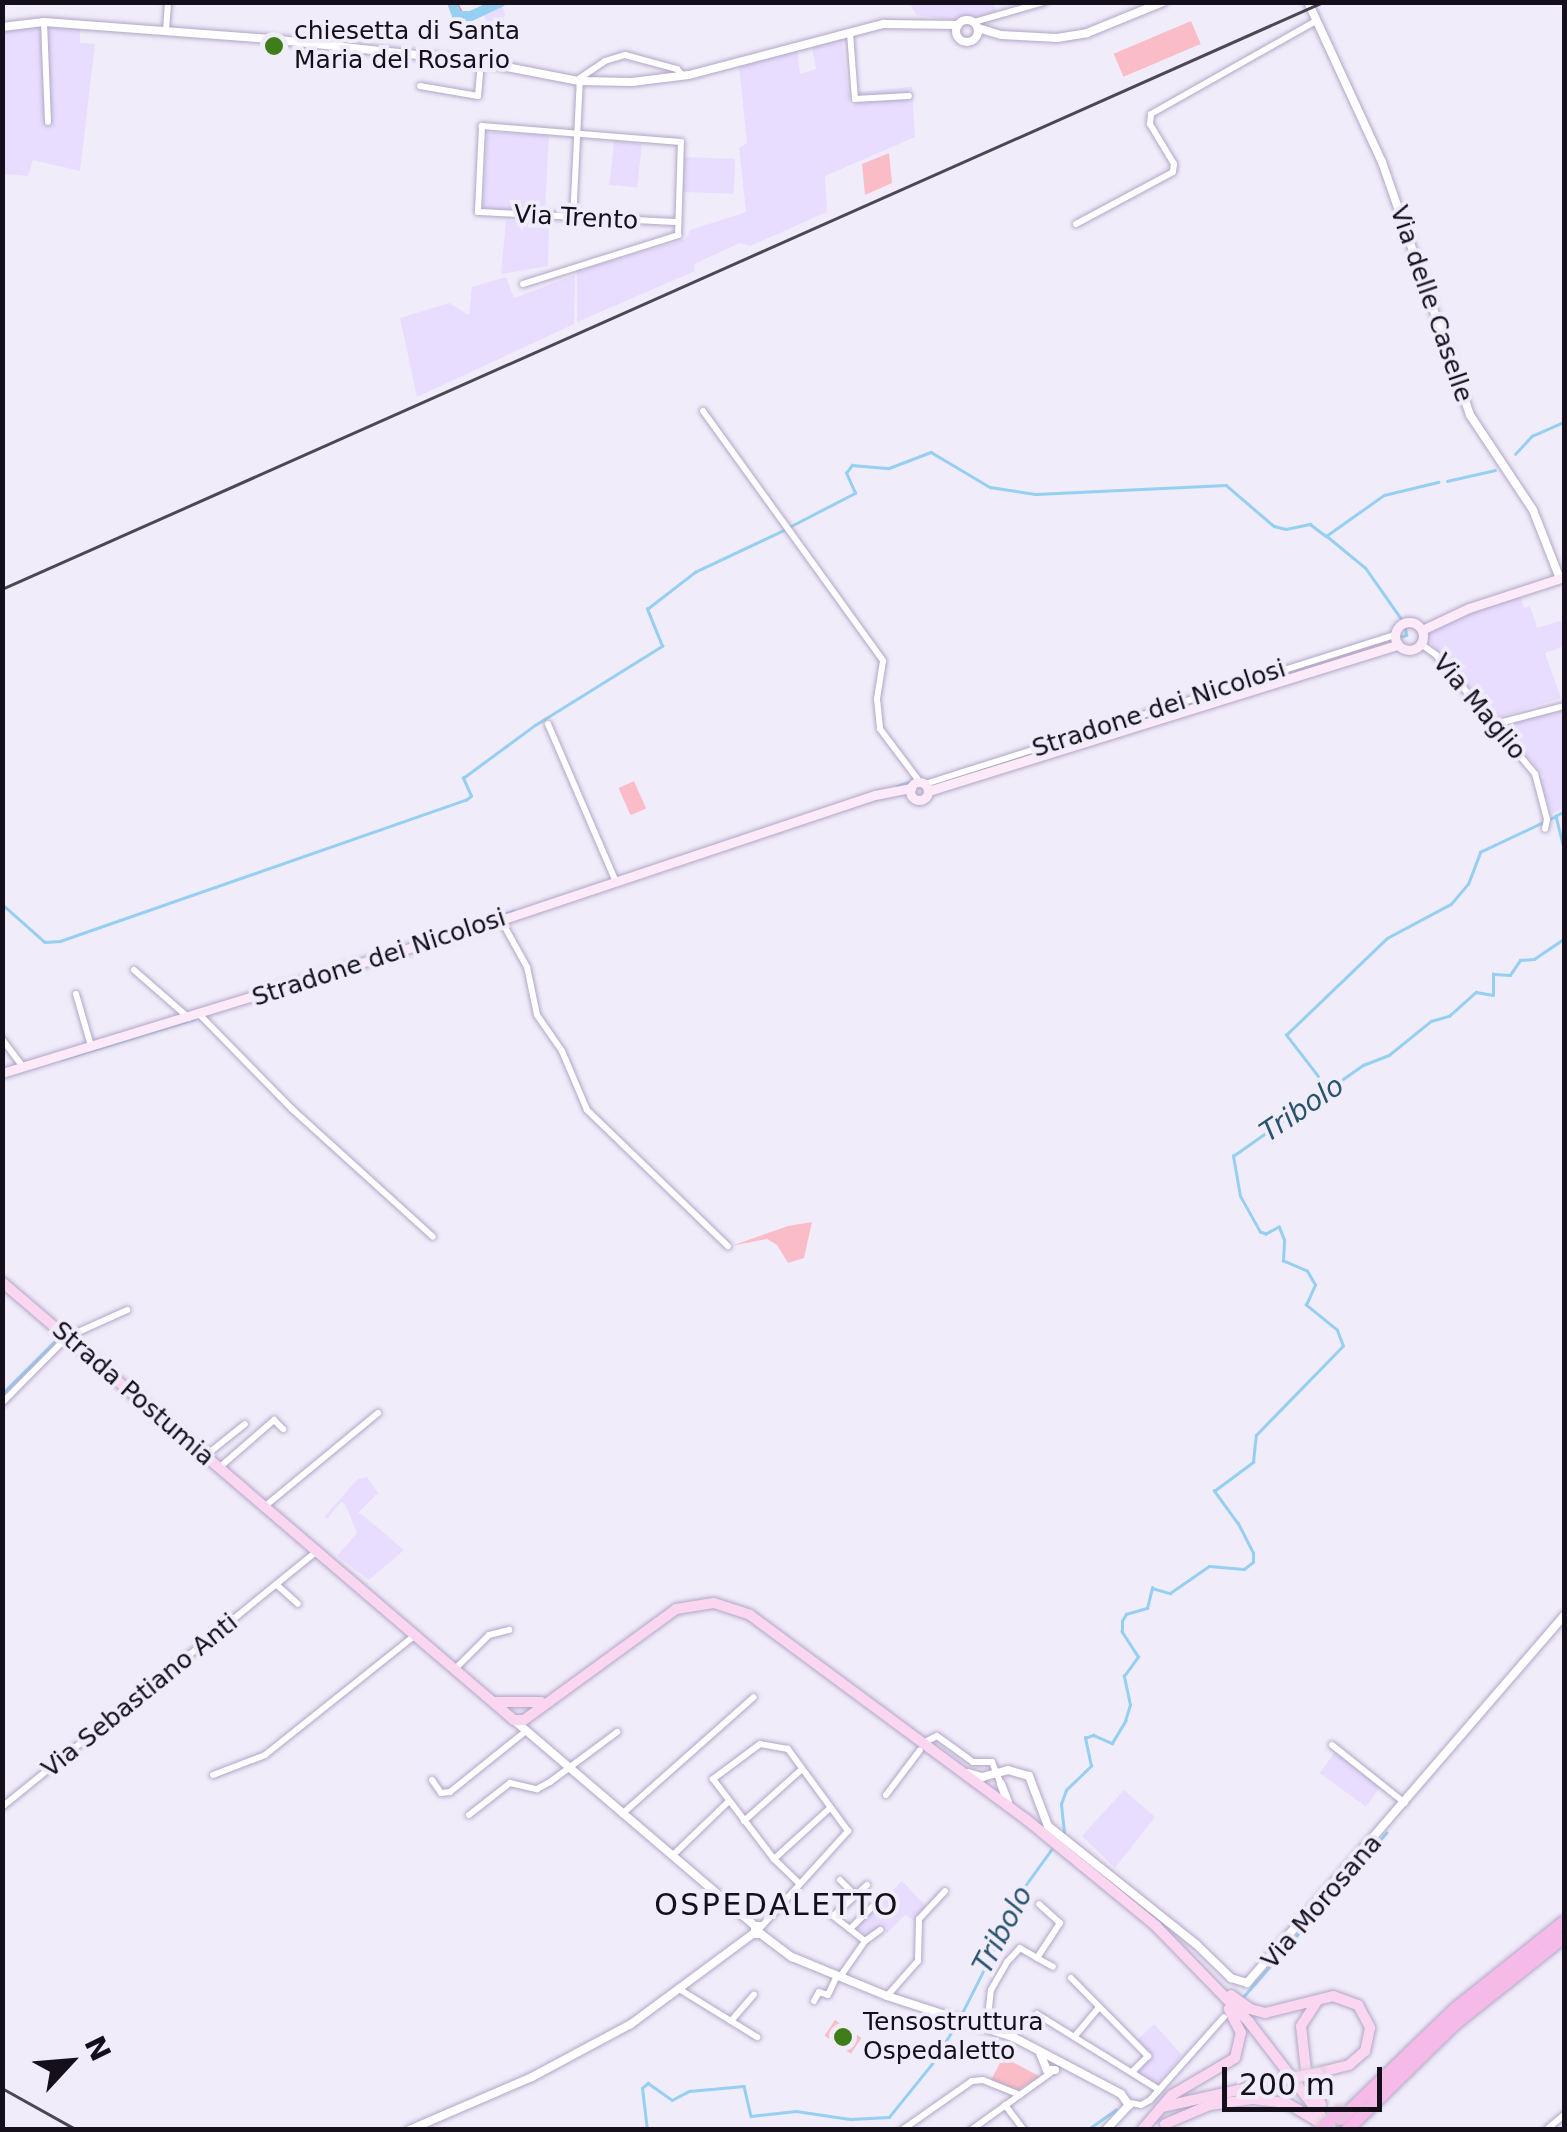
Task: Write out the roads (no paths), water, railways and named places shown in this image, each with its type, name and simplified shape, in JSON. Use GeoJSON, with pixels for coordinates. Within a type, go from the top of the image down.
{"type":"FeatureCollection","features":[{"type":"Feature","properties":{"kind":"highway"},"geometry":{"type":"LineString","coordinates":[[1334,2123],[1482,1986],[1564,1922]]}},
{"type":"Feature","properties":{"kind":"highway"},"geometry":{"type":"LineString","coordinates":[[1334,2123],[1564,1936]]}},
{"type":"Feature","properties":{"kind":"main road"},"geometry":{"type":"LineString","coordinates":[[1421,644],[1422,630],[1469,608],[1562,578]]}},
{"type":"Feature","properties":{"kind":"main road","name":"Stradone dei Nicolosi"},"geometry":{"type":"LineString","coordinates":[[2,1072],[194,1017],[500,920],[875,795],[924,786],[1396,640],[1406,622],[1422,630]]}},
{"type":"Feature","properties":{"kind":"main road","name":"Stradone dei Nicolosi"},"geometry":{"type":"LineString","coordinates":[[1396,640],[1410,650],[1421,644]]}},
{"type":"Feature","properties":{"kind":"main road","name":"Stradone dei Nicolosi"},"geometry":{"type":"LineString","coordinates":[[910,788],[918,800],[924,786]]}},
{"type":"Feature","properties":{"kind":"main road","name":"Strada Postumia"},"geometry":{"type":"LineString","coordinates":[[2,1282],[454,1670],[492,1701],[522,1717]]}},
{"type":"Feature","properties":{"kind":"main road"},"geometry":{"type":"LineString","coordinates":[[522,1717],[663,1616],[687,1605],[734,1607],[756,1619],[1087,1869]]}},
{"type":"Feature","properties":{"kind":"main road"},"geometry":{"type":"LineString","coordinates":[[927,1748],[1057,1844],[1178,1946],[1334,2123]]}},
{"type":"Feature","properties":{"kind":"main road"},"geometry":{"type":"LineString","coordinates":[[1142,2130],[1180,2089],[1228,2065],[1241,2039],[1236,2017],[1178,1946]]}},
{"type":"Feature","properties":{"kind":"main road"},"geometry":{"type":"LineString","coordinates":[[1160,2108],[1353,2063],[1365,2051],[1370,2033],[1366,2016],[1354,2002],[1341,1996],[1281,2012],[1256,2012],[1196,1964]]}},
{"type":"Feature","properties":{"kind":"main road"},"geometry":{"type":"LineString","coordinates":[[1323,1998],[1308,2010],[1301,2026],[1311,2074],[1334,2123]]}},
{"type":"Feature","properties":{"kind":"main road"},"geometry":{"type":"LineString","coordinates":[[1163,2127],[1192,2098]]}},
{"type":"Feature","properties":{"kind":"main road"},"geometry":{"type":"LineString","coordinates":[[1163,2127],[1210,2104],[1253,2099],[1286,2103],[1334,2123]]}},
{"type":"Feature","properties":{"kind":"street"},"geometry":{"type":"LineString","coordinates":[[166,31],[168,2]]}},
{"type":"Feature","properties":{"kind":"street"},"geometry":{"type":"LineString","coordinates":[[976,25],[1044,2]]}},
{"type":"Feature","properties":{"kind":"street"},"geometry":{"type":"LineString","coordinates":[[2,26],[44,22],[166,31],[481,62],[579,81],[632,82],[683,76],[884,24],[958,25],[964,20],[1000,34],[1057,38],[1086,34],[1163,2]]}},
{"type":"Feature","properties":{"kind":"street","name":"Via delle Caselle"},"geometry":{"type":"LineString","coordinates":[[1308,2],[1382,162],[1470,415],[1533,510],[1562,578]]}},
{"type":"Feature","properties":{"kind":"street"},"geometry":{"type":"LineString","coordinates":[[1076,224],[1173,172],[1174,164],[1150,124],[1151,114],[1316,21]]}},
{"type":"Feature","properties":{"kind":"street"},"geometry":{"type":"LineString","coordinates":[[44,22],[48,122]]}},
{"type":"Feature","properties":{"kind":"street"},"geometry":{"type":"LineString","coordinates":[[926,24],[964,42],[1000,34]]}},
{"type":"Feature","properties":{"kind":"street"},"geometry":{"type":"LineString","coordinates":[[958,25],[958,37]]}},
{"type":"Feature","properties":{"kind":"street"},"geometry":{"type":"LineString","coordinates":[[974,40],[976,25]]}},
{"type":"Feature","properties":{"kind":"street"},"geometry":{"type":"LineString","coordinates":[[850,33],[855,100],[908,96]]}},
{"type":"Feature","properties":{"kind":"street"},"geometry":{"type":"LineString","coordinates":[[579,81],[618,56],[677,68],[683,76]]}},
{"type":"Feature","properties":{"kind":"street"},"geometry":{"type":"LineString","coordinates":[[420,86],[478,96],[481,62]]}},
{"type":"Feature","properties":{"kind":"street"},"geometry":{"type":"LineString","coordinates":[[574,220],[579,81]]}},
{"type":"Feature","properties":{"kind":"street","name":"Via Trento"},"geometry":{"type":"LineString","coordinates":[[578,135],[482,126],[478,212],[574,220],[677,222]]}},
{"type":"Feature","properties":{"kind":"street"},"geometry":{"type":"LineString","coordinates":[[522,284],[678,235],[681,142],[578,135]]}},
{"type":"Feature","properties":{"kind":"street"},"geometry":{"type":"LineString","coordinates":[[703,411],[883,661],[877,700],[880,729],[924,786]]}},
{"type":"Feature","properties":{"kind":"street","name":"Via Maglio"},"geometry":{"type":"LineString","coordinates":[[1421,644],[1436,655],[1536,776],[1547,819],[1545,830]]}},
{"type":"Feature","properties":{"kind":"street"},"geometry":{"type":"LineString","coordinates":[[1495,724],[1564,706]]}},
{"type":"Feature","properties":{"kind":"street"},"geometry":{"type":"LineString","coordinates":[[548,724],[616,883]]}},
{"type":"Feature","properties":{"kind":"street"},"geometry":{"type":"LineString","coordinates":[[500,920],[527,967],[537,1015],[562,1051],[587,1110],[728,1246]]}},
{"type":"Feature","properties":{"kind":"street"},"geometry":{"type":"LineString","coordinates":[[134,970],[194,1017],[433,1236]]}},
{"type":"Feature","properties":{"kind":"street"},"geometry":{"type":"LineString","coordinates":[[76,994],[92,1048]]}},
{"type":"Feature","properties":{"kind":"street"},"geometry":{"type":"LineString","coordinates":[[2,1039],[23,1068]]}},
{"type":"Feature","properties":{"kind":"street"},"geometry":{"type":"LineString","coordinates":[[2,1403],[67,1337],[128,1310]]}},
{"type":"Feature","properties":{"kind":"street"},"geometry":{"type":"LineString","coordinates":[[264,1507],[378,1413]]}},
{"type":"Feature","properties":{"kind":"street"},"geometry":{"type":"LineString","coordinates":[[219,1468],[274,1420],[283,1429]]}},
{"type":"Feature","properties":{"kind":"street"},"geometry":{"type":"LineString","coordinates":[[205,1456],[244,1424]]}},
{"type":"Feature","properties":{"kind":"street","name":"Via Sebastiano Anti"},"geometry":{"type":"LineString","coordinates":[[2,1808],[316,1552]]}},
{"type":"Feature","properties":{"kind":"street"},"geometry":{"type":"LineString","coordinates":[[277,1585],[298,1604]]}},
{"type":"Feature","properties":{"kind":"street","name":"Via Morosana"},"geometry":{"type":"LineString","coordinates":[[1016,1772],[1032,1781],[1048,1826],[1242,1983],[1256,1978],[1564,1616]]}},
{"type":"Feature","properties":{"kind":"street"},"geometry":{"type":"LineString","coordinates":[[454,1670],[489,1635],[509,1630]]}},
{"type":"Feature","properties":{"kind":"street"},"geometry":{"type":"LineString","coordinates":[[212,1775],[265,1755],[414,1636]]}},
{"type":"Feature","properties":{"kind":"street"},"geometry":{"type":"LineString","coordinates":[[622,1814],[754,1697]]}},
{"type":"Feature","properties":{"kind":"street"},"geometry":{"type":"LineString","coordinates":[[432,1780],[441,1793],[450,1792],[522,1717]]}},
{"type":"Feature","properties":{"kind":"street","name":"Strada Postumia"},"geometry":{"type":"LineString","coordinates":[[522,1717],[567,1766],[792,1956],[888,1996],[988,2027],[1036,2050],[1052,2066]]}},
{"type":"Feature","properties":{"kind":"street"},"geometry":{"type":"LineString","coordinates":[[469,1815],[510,1783],[537,1789],[617,1732]]}},
{"type":"Feature","properties":{"kind":"street"},"geometry":{"type":"LineString","coordinates":[[886,1795],[938,1736],[970,1761],[990,1762],[1005,1800],[1057,1844]]}},
{"type":"Feature","properties":{"kind":"street"},"geometry":{"type":"LineString","coordinates":[[409,2130],[532,2077],[631,2024],[758,1930],[798,1882],[848,1834],[788,1749],[768,1742],[753,1746],[714,1780],[774,1858],[798,1882]]}},
{"type":"Feature","properties":{"kind":"street"},"geometry":{"type":"LineString","coordinates":[[1332,1745],[1406,1804]]}},
{"type":"Feature","properties":{"kind":"street"},"geometry":{"type":"LineString","coordinates":[[927,1748],[974,1776],[1016,1772]]}},
{"type":"Feature","properties":{"kind":"street"},"geometry":{"type":"LineString","coordinates":[[744,1821],[801,1770]]}},
{"type":"Feature","properties":{"kind":"street"},"geometry":{"type":"LineString","coordinates":[[988,1791],[1016,1772]]}},
{"type":"Feature","properties":{"kind":"street"},"geometry":{"type":"LineString","coordinates":[[988,1791],[995,1773]]}},
{"type":"Feature","properties":{"kind":"street"},"geometry":{"type":"LineString","coordinates":[[988,1791],[1032,1830]]}},
{"type":"Feature","properties":{"kind":"street"},"geometry":{"type":"LineString","coordinates":[[672,1856],[728,1802]]}},
{"type":"Feature","properties":{"kind":"street"},"geometry":{"type":"LineString","coordinates":[[774,1858],[830,1808]]}},
{"type":"Feature","properties":{"kind":"street"},"geometry":{"type":"LineString","coordinates":[[840,1880],[855,1895]]}},
{"type":"Feature","properties":{"kind":"street"},"geometry":{"type":"LineString","coordinates":[[865,1941],[834,1916],[867,1885]]}},
{"type":"Feature","properties":{"kind":"street"},"geometry":{"type":"LineString","coordinates":[[888,1996],[918,1961],[919,1919],[946,1891]]}},
{"type":"Feature","properties":{"kind":"street"},"geometry":{"type":"LineString","coordinates":[[1037,1958],[1060,1924],[1039,1904]]}},
{"type":"Feature","properties":{"kind":"street"},"geometry":{"type":"LineString","coordinates":[[850,1929],[872,1907]]}},
{"type":"Feature","properties":{"kind":"street"},"geometry":{"type":"LineString","coordinates":[[814,2002],[819,1992],[828,1995],[865,1941],[880,1930]]}},
{"type":"Feature","properties":{"kind":"street"},"geometry":{"type":"LineString","coordinates":[[988,2027],[991,1990],[1020,1948],[1053,1968]]}},
{"type":"Feature","properties":{"kind":"street"},"geometry":{"type":"LineString","coordinates":[[1071,1978],[1148,2056],[1133,2071]]}},
{"type":"Feature","properties":{"kind":"street"},"geometry":{"type":"LineString","coordinates":[[679,1989],[757,2037]]}},
{"type":"Feature","properties":{"kind":"street"},"geometry":{"type":"LineString","coordinates":[[730,2021],[754,1995]]}},
{"type":"Feature","properties":{"kind":"street"},"geometry":{"type":"LineString","coordinates":[[1075,2036],[1099,2006]]}},
{"type":"Feature","properties":{"kind":"street"},"geometry":{"type":"LineString","coordinates":[[936,2027],[938,2012]]}},
{"type":"Feature","properties":{"kind":"street"},"geometry":{"type":"LineString","coordinates":[[1036,2014],[1158,2089]]}},
{"type":"Feature","properties":{"kind":"street"},"geometry":{"type":"LineString","coordinates":[[970,2130],[1042,2079],[1052,2066],[1073,2068],[1130,2103],[1146,2104],[1224,2018]]}},
{"type":"Feature","properties":{"kind":"street"},"geometry":{"type":"LineString","coordinates":[[902,2130],[972,2081],[983,2080],[1020,2095]]}},
{"type":"Feature","properties":{"kind":"street"},"geometry":{"type":"LineString","coordinates":[[1106,2130],[1130,2103]]}},
{"type":"Feature","properties":{"kind":"street"},"geometry":{"type":"LineString","coordinates":[[1006,2105],[1024,2130]]}},
{"type":"Feature","properties":{"kind":"street"},"geometry":{"type":"LineString","coordinates":[[1546,2130],[1564,2115]]}},
{"type":"Feature","properties":{"kind":"waterway"},"geometry":{"type":"LineString","coordinates":[[452,2],[457,16],[471,16],[501,2]]}},
{"type":"Feature","properties":{"kind":"waterway"},"geometry":{"type":"LineString","coordinates":[[1515,454],[1532,436],[1564,422]]}},
{"type":"Feature","properties":{"kind":"waterway"},"geometry":{"type":"LineString","coordinates":[[791,526],[855,493],[846,473],[852,465],[889,468],[931,452],[990,487],[1036,494],[1226,485],[1274,526],[1286,529],[1310,524],[1326,536]]}},
{"type":"Feature","properties":{"kind":"waterway"},"geometry":{"type":"LineString","coordinates":[[1447,481],[1495,470]]}},
{"type":"Feature","properties":{"kind":"waterway"},"geometry":{"type":"LineString","coordinates":[[1403,622],[1365,568],[1326,536],[1384,495],[1438,482]]}},
{"type":"Feature","properties":{"kind":"waterway"},"geometry":{"type":"LineString","coordinates":[[2,904],[45,942],[60,941],[466,800],[471,796],[463,778],[535,725],[662,646],[647,609],[695,572],[784,530]]}},
{"type":"Feature","properties":{"kind":"waterway"},"geometry":{"type":"LineString","coordinates":[[1393,639],[1406,635],[1405,628]]}},
{"type":"Feature","properties":{"kind":"waterway"},"geometry":{"type":"LineString","coordinates":[[897,786],[909,782]]}},
{"type":"Feature","properties":{"kind":"waterway","name":"Tribolo"},"geometry":{"type":"LineString","coordinates":[[1564,812],[1556,816],[1564,847]]}},
{"type":"Feature","properties":{"kind":"waterway"},"geometry":{"type":"LineString","coordinates":[[1327,1088],[1286,1035],[1387,938],[1451,904],[1468,884],[1480,852],[1556,816]]}},
{"type":"Feature","properties":{"kind":"waterway"},"geometry":{"type":"LineString","coordinates":[[464,927],[513,911]]}},
{"type":"Feature","properties":{"kind":"waterway","name":"Tribolo"},"geometry":{"type":"LineString","coordinates":[[1064,1833],[1061,1804],[1066,1790],[1091,1766],[1085,1738],[1093,1735],[1112,1743],[1130,1705],[1124,1676],[1138,1657],[1122,1632],[1126,1614],[1147,1608],[1152,1588],[1170,1593],[1209,1566],[1244,1569],[1253,1562],[1253,1553],[1238,1524],[1214,1491],[1253,1462],[1256,1435],[1343,1346],[1337,1330],[1306,1305],[1315,1285],[1307,1271],[1283,1261],[1284,1240],[1279,1227],[1266,1234],[1260,1232],[1240,1196],[1233,1156],[1363,1065],[1389,1055],[1431,1021],[1449,1016],[1476,992],[1493,995],[1493,974],[1510,975],[1520,960],[1534,959],[1564,939]]}},
{"type":"Feature","properties":{"kind":"waterway"},"geometry":{"type":"LineString","coordinates":[[62,1059],[194,1019]]}},
{"type":"Feature","properties":{"kind":"waterway"},"geometry":{"type":"LineString","coordinates":[[2,1394],[58,1338]]}},
{"type":"Feature","properties":{"kind":"waterway"},"geometry":{"type":"LineString","coordinates":[[1243,1997],[1386,1833]]}},
{"type":"Feature","properties":{"kind":"waterway","name":"Tribolo"},"geometry":{"type":"LineString","coordinates":[[962,2013],[1003,1932],[1012,1904],[1051,1850]]}},
{"type":"Feature","properties":{"kind":"waterway","name":"Tribolo"},"geometry":{"type":"LineString","coordinates":[[647,2130],[642,2088],[648,2083],[672,2100],[689,2091],[744,2086],[751,2116],[796,2111],[851,2119],[889,2117],[931,2065],[957,2023]]}},
{"type":"Feature","properties":{"kind":"waterway"},"geometry":{"type":"LineString","coordinates":[[1087,2130],[1116,2110]]}},
{"type":"Feature","properties":{"kind":"tunnel"},"geometry":{"type":"LineString","coordinates":[[1327,2114],[1338,2130]]}},
{"type":"Feature","properties":{"kind":"railway"},"geometry":{"type":"LineString","coordinates":[[2,589],[1323,2]]}},
{"type":"Feature","properties":{"kind":"railway"},"geometry":{"type":"LineString","coordinates":[[2,2088],[77,2130]]}},
{"type":"Feature","properties":{"kind":"place","name":"chiesetta di Santa Maria del Rosario"},"geometry":{"type":"Point","coordinates":[274,46]}},
{"type":"Feature","properties":{"kind":"place","name":"Tensostruttura Ospedaletto"},"geometry":{"type":"Point","coordinates":[843,2037]}},
{"type":"Feature","properties":{"kind":"district","name":"OSPEDALETTO"},"geometry":{"type":"Point","coordinates":[777,1905]}}]}
